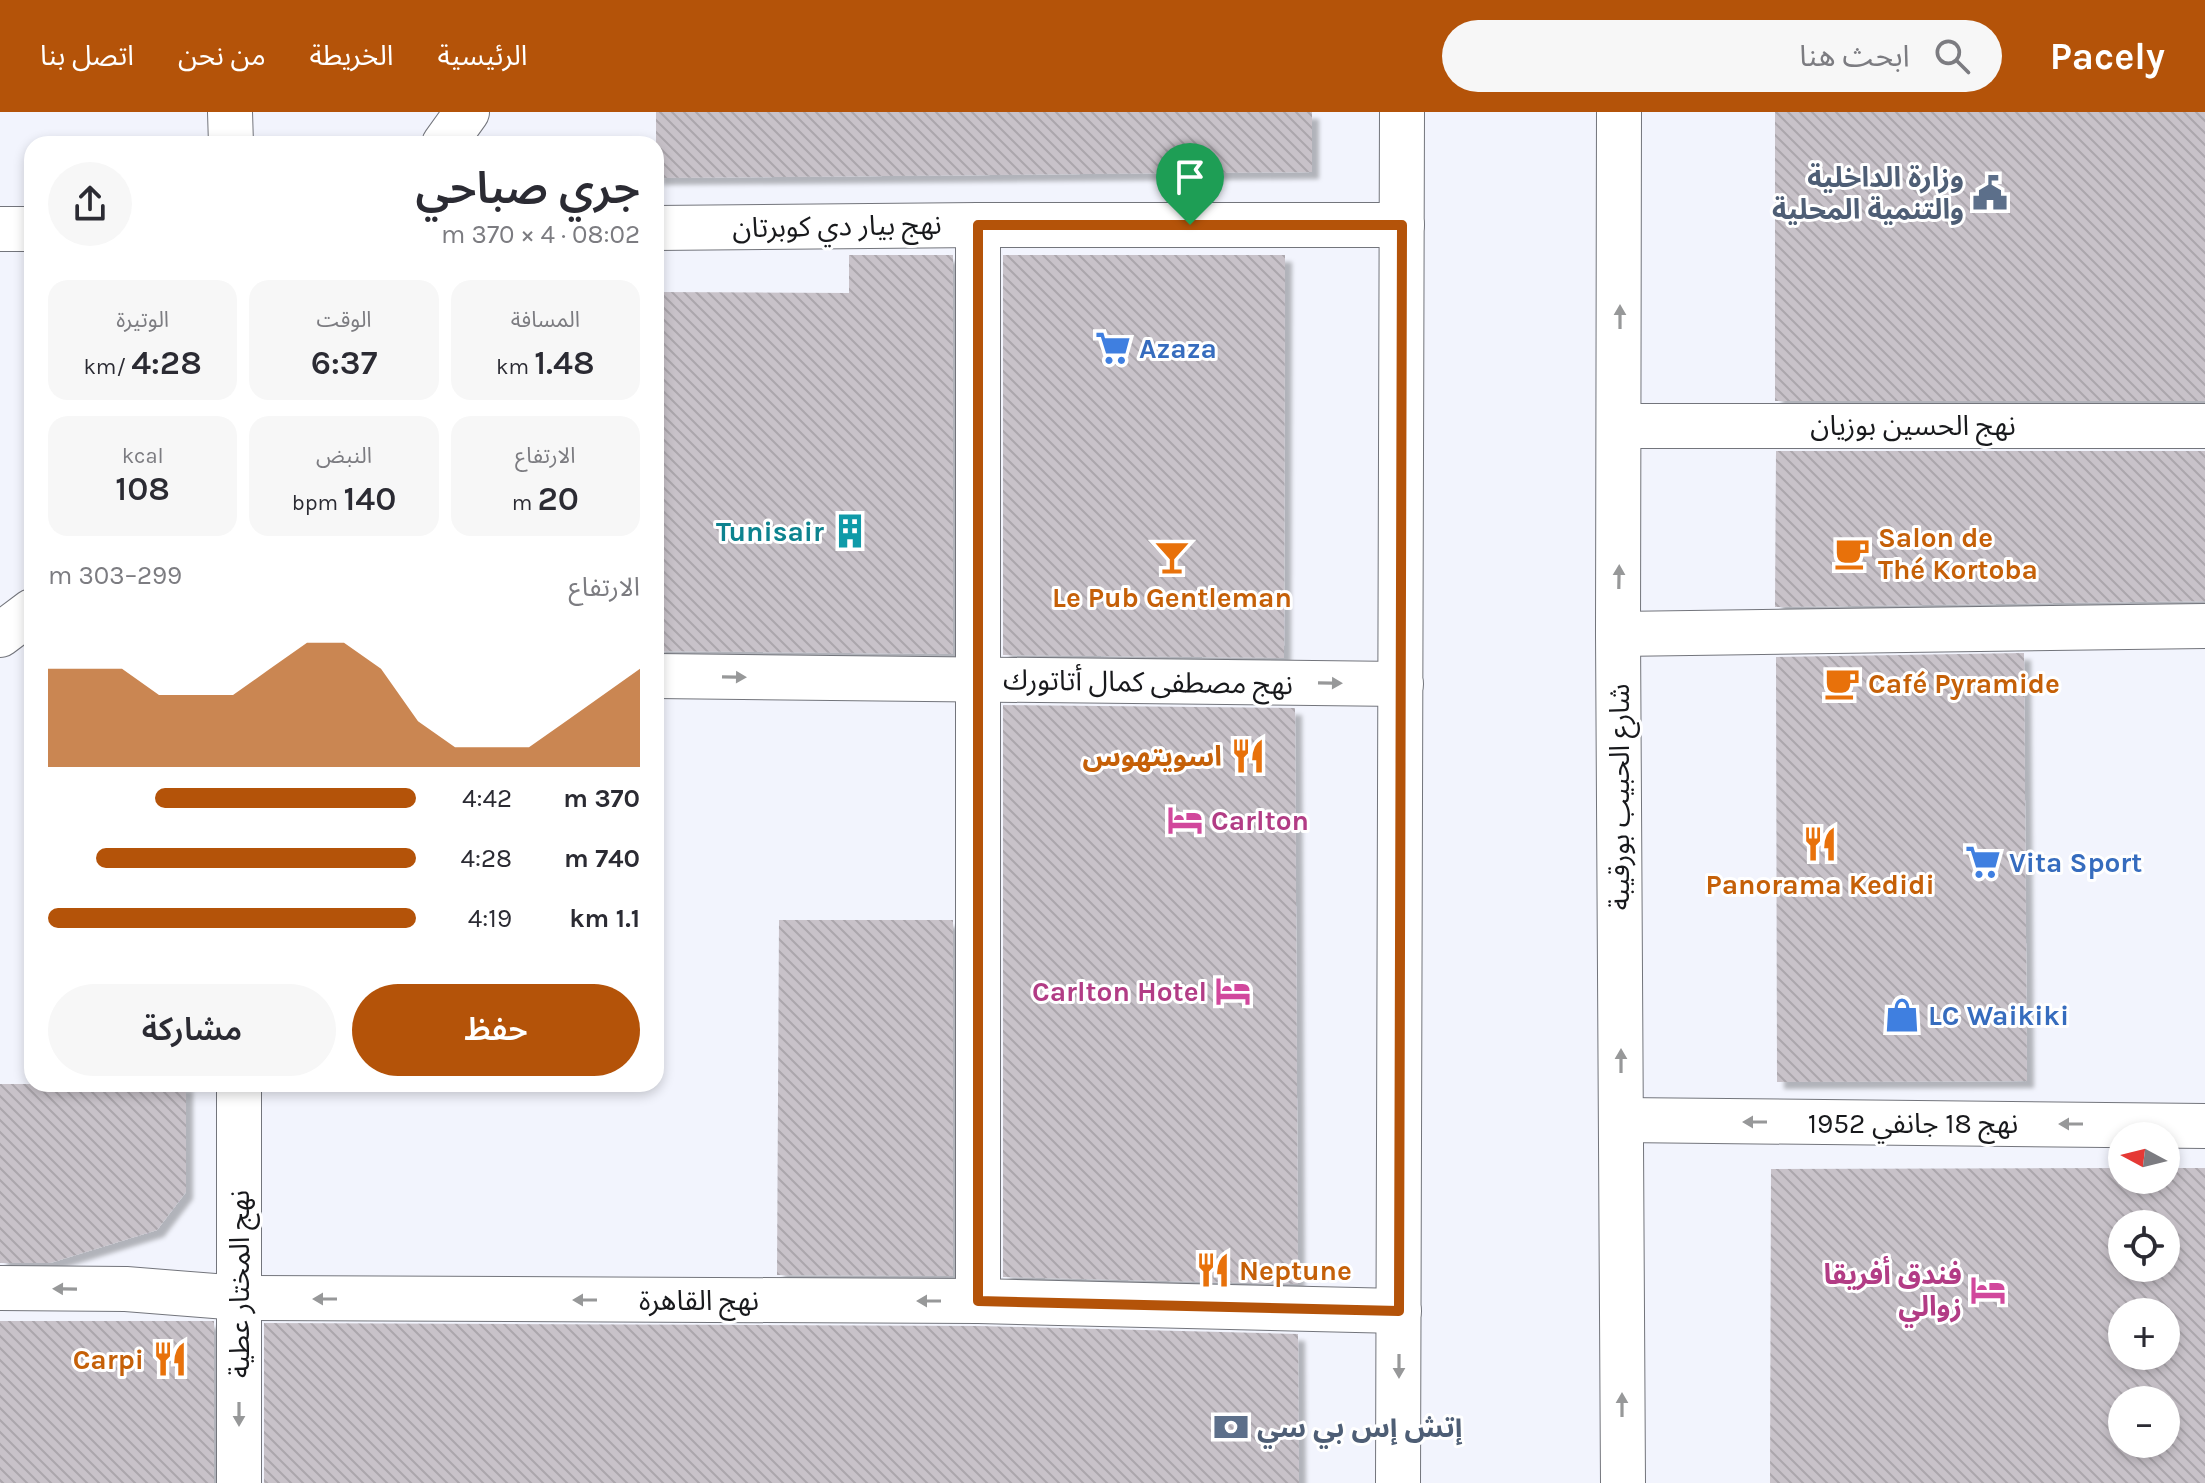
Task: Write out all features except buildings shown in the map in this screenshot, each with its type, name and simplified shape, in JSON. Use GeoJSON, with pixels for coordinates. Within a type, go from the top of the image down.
{"type":"FeatureCollection","features":[{"type":"Feature","properties":{"kind":"street"},"geometry":{"type":"LineString","coordinates":[[230,112],[231,136]]}},
{"type":"Feature","properties":{"kind":"street"},"geometry":{"type":"LineString","coordinates":[[450,136],[467,112]]}},
{"type":"Feature","properties":{"kind":"street"},"geometry":{"type":"LineString","coordinates":[[474,136],[485,112]]}},
{"type":"Feature","properties":{"kind":"street"},"geometry":{"type":"LineString","coordinates":[[1398,1483],[1402,112]]}},
{"type":"Feature","properties":{"kind":"street","name":"شارع الحبيب بورقيبة"},"geometry":{"type":"LineString","coordinates":[[1619,112],[1618,634],[1623,1483]]}},
{"type":"Feature","properties":{"kind":"street"},"geometry":{"type":"LineString","coordinates":[[978,225],[978,1301]]}},
{"type":"Feature","properties":{"kind":"street","name":"نهج بيار دي كوبرتان"},"geometry":{"type":"LineString","coordinates":[[664,228],[1402,225]]}},
{"type":"Feature","properties":{"kind":"street"},"geometry":{"type":"LineString","coordinates":[[0,229],[24,229]]}},
{"type":"Feature","properties":{"kind":"street","name":"نهج الحسين بوزيان"},"geometry":{"type":"LineString","coordinates":[[1620,426],[2205,426]]}},
{"type":"Feature","properties":{"kind":"street"},"geometry":{"type":"LineString","coordinates":[[1618,634],[2205,626]]}},
{"type":"Feature","properties":{"kind":"street","name":"نهج مصطفى كمال أتاتورك"},"geometry":{"type":"LineString","coordinates":[[664,676],[1401,684]]}},
{"type":"Feature","properties":{"kind":"street","name":"نهج المختار عطية"},"geometry":{"type":"LineString","coordinates":[[239,1092],[239,1483]]}},
{"type":"Feature","properties":{"kind":"street","name":"نهج 18 جانفي 1952"},"geometry":{"type":"LineString","coordinates":[[1622,1120],[2205,1126]]}},
{"type":"Feature","properties":{"kind":"street","name":"نهج القاهرة"},"geometry":{"type":"LineString","coordinates":[[0,1288],[126,1289],[240,1298],[978,1301],[1399,1311]]}},
{"type":"Feature","properties":{"kind":"place","name":"وزارة الداخلية والتنمية المحلية"},"geometry":{"type":"Point","coordinates":[1990,193]}},
{"type":"Feature","properties":{"kind":"place","name":"Azaza"},"geometry":{"type":"Point","coordinates":[1113,348]}},
{"type":"Feature","properties":{"kind":"place","name":"Tunisair"},"geometry":{"type":"Point","coordinates":[850,531]}},
{"type":"Feature","properties":{"kind":"place","name":"Salon de Thé Kortoba"},"geometry":{"type":"Point","coordinates":[1852,553]}},
{"type":"Feature","properties":{"kind":"place","name":"Le Pub Gentleman"},"geometry":{"type":"Point","coordinates":[1172,557]}},
{"type":"Feature","properties":{"kind":"place","name":"Café Pyramide"},"geometry":{"type":"Point","coordinates":[1842,683]}},
{"type":"Feature","properties":{"kind":"place","name":"اسويتهوس"},"geometry":{"type":"Point","coordinates":[1248,756]}},
{"type":"Feature","properties":{"kind":"place","name":"Carlton"},"geometry":{"type":"Point","coordinates":[1185,820]}},
{"type":"Feature","properties":{"kind":"place","name":"Panorama Kedidi"},"geometry":{"type":"Point","coordinates":[1820,844]}},
{"type":"Feature","properties":{"kind":"place","name":"Vita Sport"},"geometry":{"type":"Point","coordinates":[1983,862]}},
{"type":"Feature","properties":{"kind":"place","name":"Carlton Hotel"},"geometry":{"type":"Point","coordinates":[1233,991]}},
{"type":"Feature","properties":{"kind":"place","name":"LC Waikiki"},"geometry":{"type":"Point","coordinates":[1902,1015]}},
{"type":"Feature","properties":{"kind":"place","name":"Neptune"},"geometry":{"type":"Point","coordinates":[1213,1270]}},
{"type":"Feature","properties":{"kind":"place","name":"فندق أفريقا زوالي"},"geometry":{"type":"Point","coordinates":[1988,1290]}},
{"type":"Feature","properties":{"kind":"place","name":"Carpi"},"geometry":{"type":"Point","coordinates":[170,1359]}},
{"type":"Feature","properties":{"kind":"place","name":"إتش إس بي سي"},"geometry":{"type":"Point","coordinates":[1231,1427]}},
{"type":"Feature","properties":{"kind":"route"},"geometry":{"type":"LineString","coordinates":[[978,225],[1190,225],[1402,225],[1399,1311],[978,1301],[978,225]]}}]}
